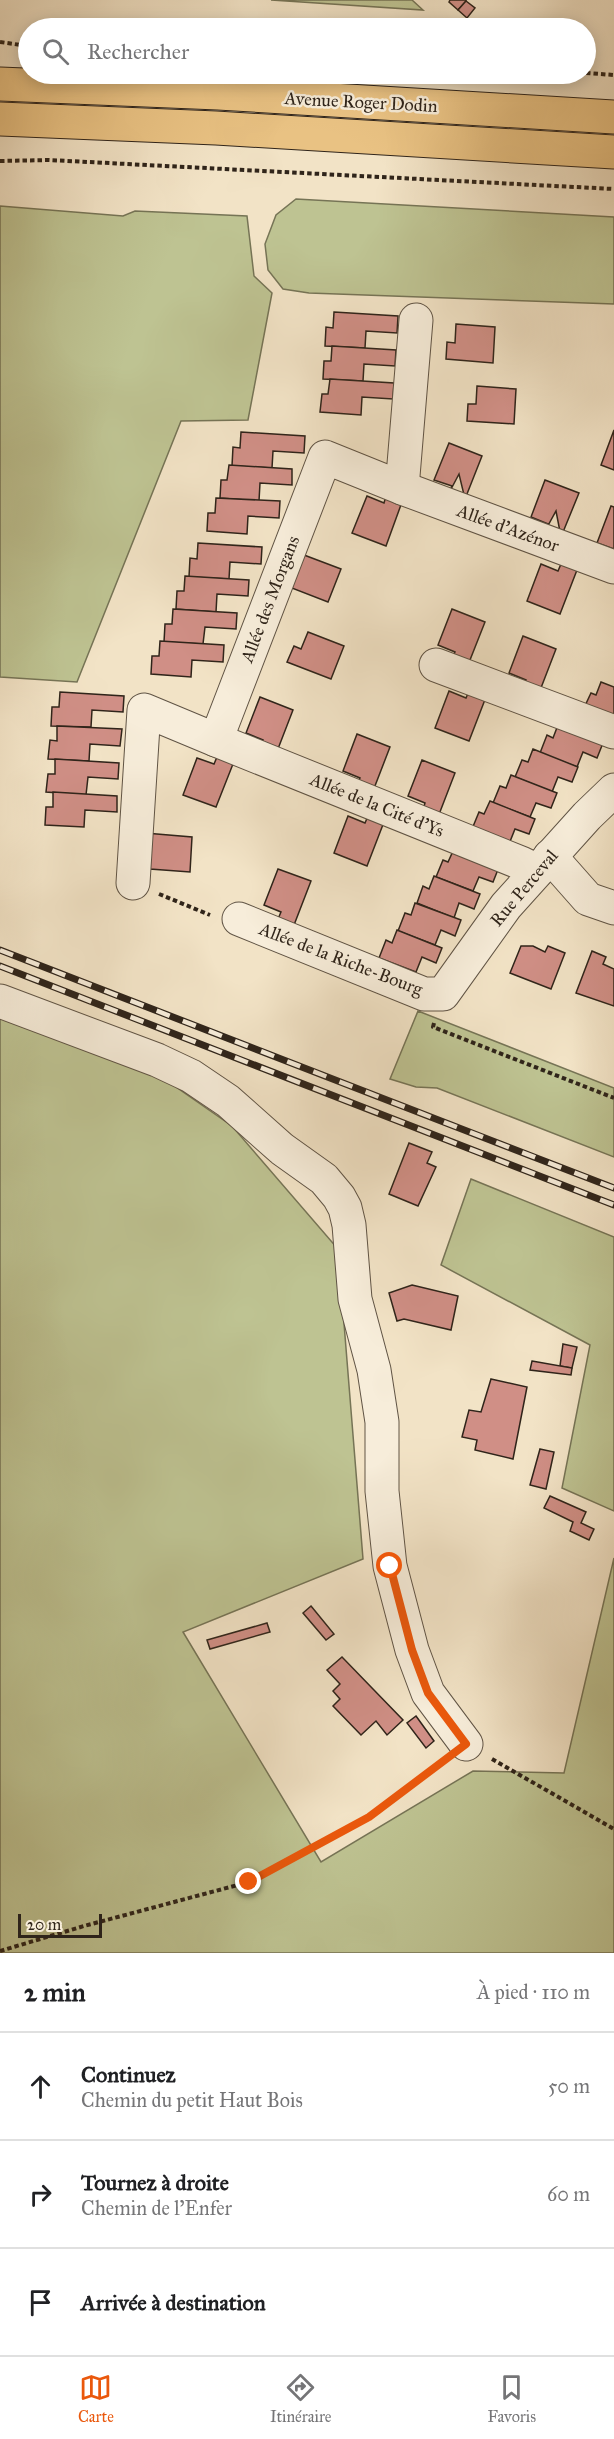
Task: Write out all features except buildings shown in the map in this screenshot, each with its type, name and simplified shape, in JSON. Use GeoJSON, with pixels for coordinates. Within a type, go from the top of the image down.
{"type":"FeatureCollection","features":[{"type":"Feature","properties":{"kind":"main road","name":"Avenue Roger Dodin"},"geometry":{"type":"LineString","coordinates":[[0,84],[229,94],[614,117]]}},
{"type":"Feature","properties":{"kind":"main road","name":"Avenue Roger Dodin"},"geometry":{"type":"LineString","coordinates":[[0,119],[172,126],[614,152]]}},
{"type":"Feature","properties":{"kind":"street"},"geometry":{"type":"LineString","coordinates":[[402,488],[416,320]]}},
{"type":"Feature","properties":{"kind":"street","name":"Allée des Morgans"},"geometry":{"type":"LineString","coordinates":[[216,741],[325,457],[402,488]]}},
{"type":"Feature","properties":{"kind":"street","name":"Allée d'Azénor"},"geometry":{"type":"LineString","coordinates":[[402,488],[614,567]]}},
{"type":"Feature","properties":{"kind":"street"},"geometry":{"type":"LineString","coordinates":[[436,665],[614,732]]}},
{"type":"Feature","properties":{"kind":"street"},"geometry":{"type":"LineString","coordinates":[[133,883],[144,710],[216,741]]}},
{"type":"Feature","properties":{"kind":"street","name":"Allée de la Cité d'Ys"},"geometry":{"type":"LineString","coordinates":[[216,741],[521,862],[543,864]]}},
{"type":"Feature","properties":{"kind":"street","name":"Rue Perceval"},"geometry":{"type":"LineString","coordinates":[[443,994],[506,906],[614,790]]}},
{"type":"Feature","properties":{"kind":"street"},"geometry":{"type":"LineString","coordinates":[[543,864],[588,899],[614,909]]}},
{"type":"Feature","properties":{"kind":"street","name":"Allée de la Riche-Bourg"},"geometry":{"type":"LineString","coordinates":[[239,919],[424,994],[443,994]]}},
{"type":"Feature","properties":{"kind":"street"},"geometry":{"type":"LineString","coordinates":[[0,1001],[157,1060],[191,1076],[228,1101],[282,1149],[324,1179],[339,1197],[345,1208],[349,1225],[355,1299],[374,1370],[382,1422],[382,1491],[390,1566],[412,1650],[428,1693],[466,1744]]}},
{"type":"Feature","properties":{"kind":"path"},"geometry":{"type":"LineString","coordinates":[[0,42],[18,45]]}},
{"type":"Feature","properties":{"kind":"path"},"geometry":{"type":"LineString","coordinates":[[596,74],[614,75]]}},
{"type":"Feature","properties":{"kind":"path"},"geometry":{"type":"LineString","coordinates":[[0,162],[49,160],[614,189]]}},
{"type":"Feature","properties":{"kind":"path"},"geometry":{"type":"LineString","coordinates":[[133,883],[226,922],[239,919]]}},
{"type":"Feature","properties":{"kind":"path"},"geometry":{"type":"LineString","coordinates":[[443,994],[433,1027],[614,1098]]}},
{"type":"Feature","properties":{"kind":"path"},"geometry":{"type":"LineString","coordinates":[[0,1951],[249,1882],[369,1817],[466,1744],[614,1829]]}},
{"type":"Feature","properties":{"kind":"green space"},"geometry":{"type":"Polygon","coordinates":[[[271,0],[412,0],[423,10],[271,0]]]}},
{"type":"Feature","properties":{"kind":"green space"},"geometry":{"type":"Polygon","coordinates":[[[296,199],[614,217],[614,304],[309,293],[283,289],[268,270],[265,244],[276,215],[296,199]]]}},
{"type":"Feature","properties":{"kind":"green space"},"geometry":{"type":"Polygon","coordinates":[[[0,206],[123,216],[135,211],[247,216],[254,276],[272,293],[248,420],[181,421],[77,682],[0,677],[0,206]]]}},
{"type":"Feature","properties":{"kind":"green space"},"geometry":{"type":"Polygon","coordinates":[[[418,1011],[614,1088],[614,1157],[437,1088],[416,1087],[390,1079],[418,1011]]]}},
{"type":"Feature","properties":{"kind":"green space"},"geometry":{"type":"Polygon","coordinates":[[[0,1017],[160,1076],[232,1126],[338,1249],[363,1559],[183,1632],[321,1862],[473,1771],[564,1773],[614,1558],[614,1953],[0,1953],[0,1017]]]}},
{"type":"Feature","properties":{"kind":"green space"},"geometry":{"type":"Polygon","coordinates":[[[471,1179],[614,1237],[614,1511],[562,1488],[590,1345],[441,1265],[471,1179]]]}},
{"type":"Feature","properties":{"kind":"railway"},"geometry":{"type":"LineString","coordinates":[[0,950],[614,1188]]}},
{"type":"Feature","properties":{"kind":"railway"},"geometry":{"type":"LineString","coordinates":[[0,966],[614,1205]]}},
{"type":"Feature","properties":{"kind":"route"},"geometry":{"type":"LineString","coordinates":[[249,1882],[369,1817],[466,1744],[428,1693],[412,1650],[390,1566]]}}]}
